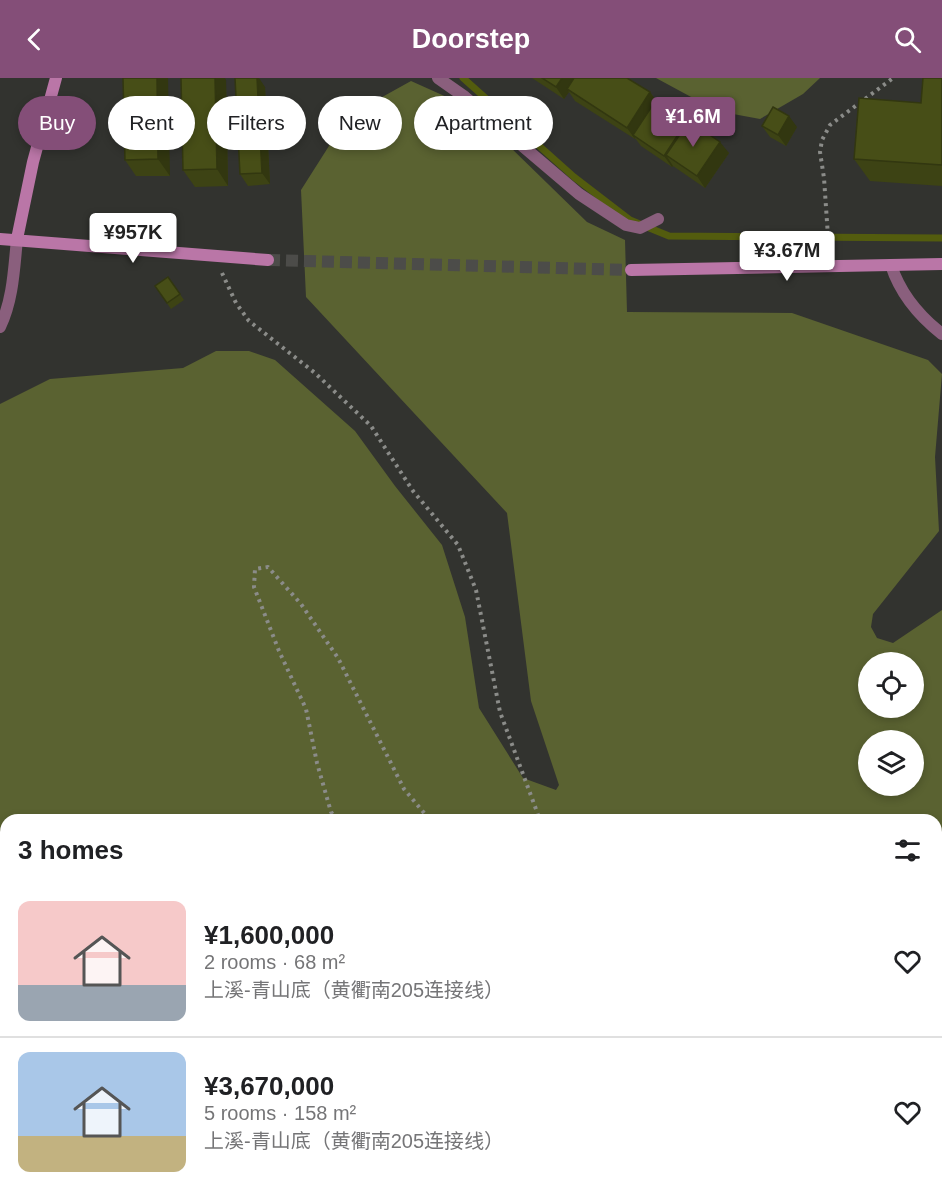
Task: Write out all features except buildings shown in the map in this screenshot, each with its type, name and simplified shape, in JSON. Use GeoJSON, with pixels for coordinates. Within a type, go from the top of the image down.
{"type":"FeatureCollection","features":[{"type":"Feature","properties":{"kind":"main road"},"geometry":{"type":"LineString","coordinates":[[17,239],[33,162],[56,78]]}},
{"type":"Feature","properties":{"kind":"main road"},"geometry":{"type":"LineString","coordinates":[[0,239],[268,260]]}},
{"type":"Feature","properties":{"kind":"main road"},"geometry":{"type":"LineString","coordinates":[[631,270],[942,264]]}},
{"type":"Feature","properties":{"kind":"street"},"geometry":{"type":"LineString","coordinates":[[438,78],[579,194],[604,211],[626,225],[640,228],[658,219]]}},
{"type":"Feature","properties":{"kind":"street"},"geometry":{"type":"LineString","coordinates":[[0,327],[7,313],[17,239]]}},
{"type":"Feature","properties":{"kind":"street"},"geometry":{"type":"LineString","coordinates":[[891,265],[906,296],[918,312],[942,334]]}},
{"type":"Feature","properties":{"kind":"path"},"geometry":{"type":"LineString","coordinates":[[830,266],[825,178],[820,152],[822,140],[830,125],[893,78]]}},
{"type":"Feature","properties":{"kind":"path"},"geometry":{"type":"LineString","coordinates":[[214,256],[236,303],[249,321],[315,373],[371,426],[413,491],[458,545],[476,590],[500,712],[538,814]]}},
{"type":"Feature","properties":{"kind":"path"},"geometry":{"type":"LineString","coordinates":[[332,814],[317,763],[306,709],[279,651],[254,587],[255,569],[268,567],[301,604],[338,658],[404,789],[425,814]]}},
{"type":"Feature","properties":{"kind":"green space"},"geometry":{"type":"Polygon","coordinates":[[[656,78],[820,78],[803,94],[760,119],[717,111],[656,78]]]}},
{"type":"Feature","properties":{"kind":"green space"},"geometry":{"type":"Polygon","coordinates":[[[411,81],[444,96],[414,96],[414,150],[513,150],[587,222],[625,240],[627,312],[792,313],[928,360],[942,374],[935,457],[939,531],[873,614],[871,627],[877,638],[893,643],[942,610],[942,814],[0,814],[0,404],[50,379],[183,368],[216,351],[249,351],[275,360],[355,431],[442,545],[465,617],[479,708],[523,778],[556,790],[559,785],[531,701],[507,513],[306,297],[301,190],[326,150],[402,150],[402,96],[384,96],[411,81]]]}},
{"type":"Feature","properties":{"kind":"waterway"},"geometry":{"type":"LineString","coordinates":[[463,78],[574,177],[630,220],[669,236],[942,238]]}},
{"type":"Feature","properties":{"kind":"tunnel"},"geometry":{"type":"LineString","coordinates":[[268,260],[631,270]]}}]}
